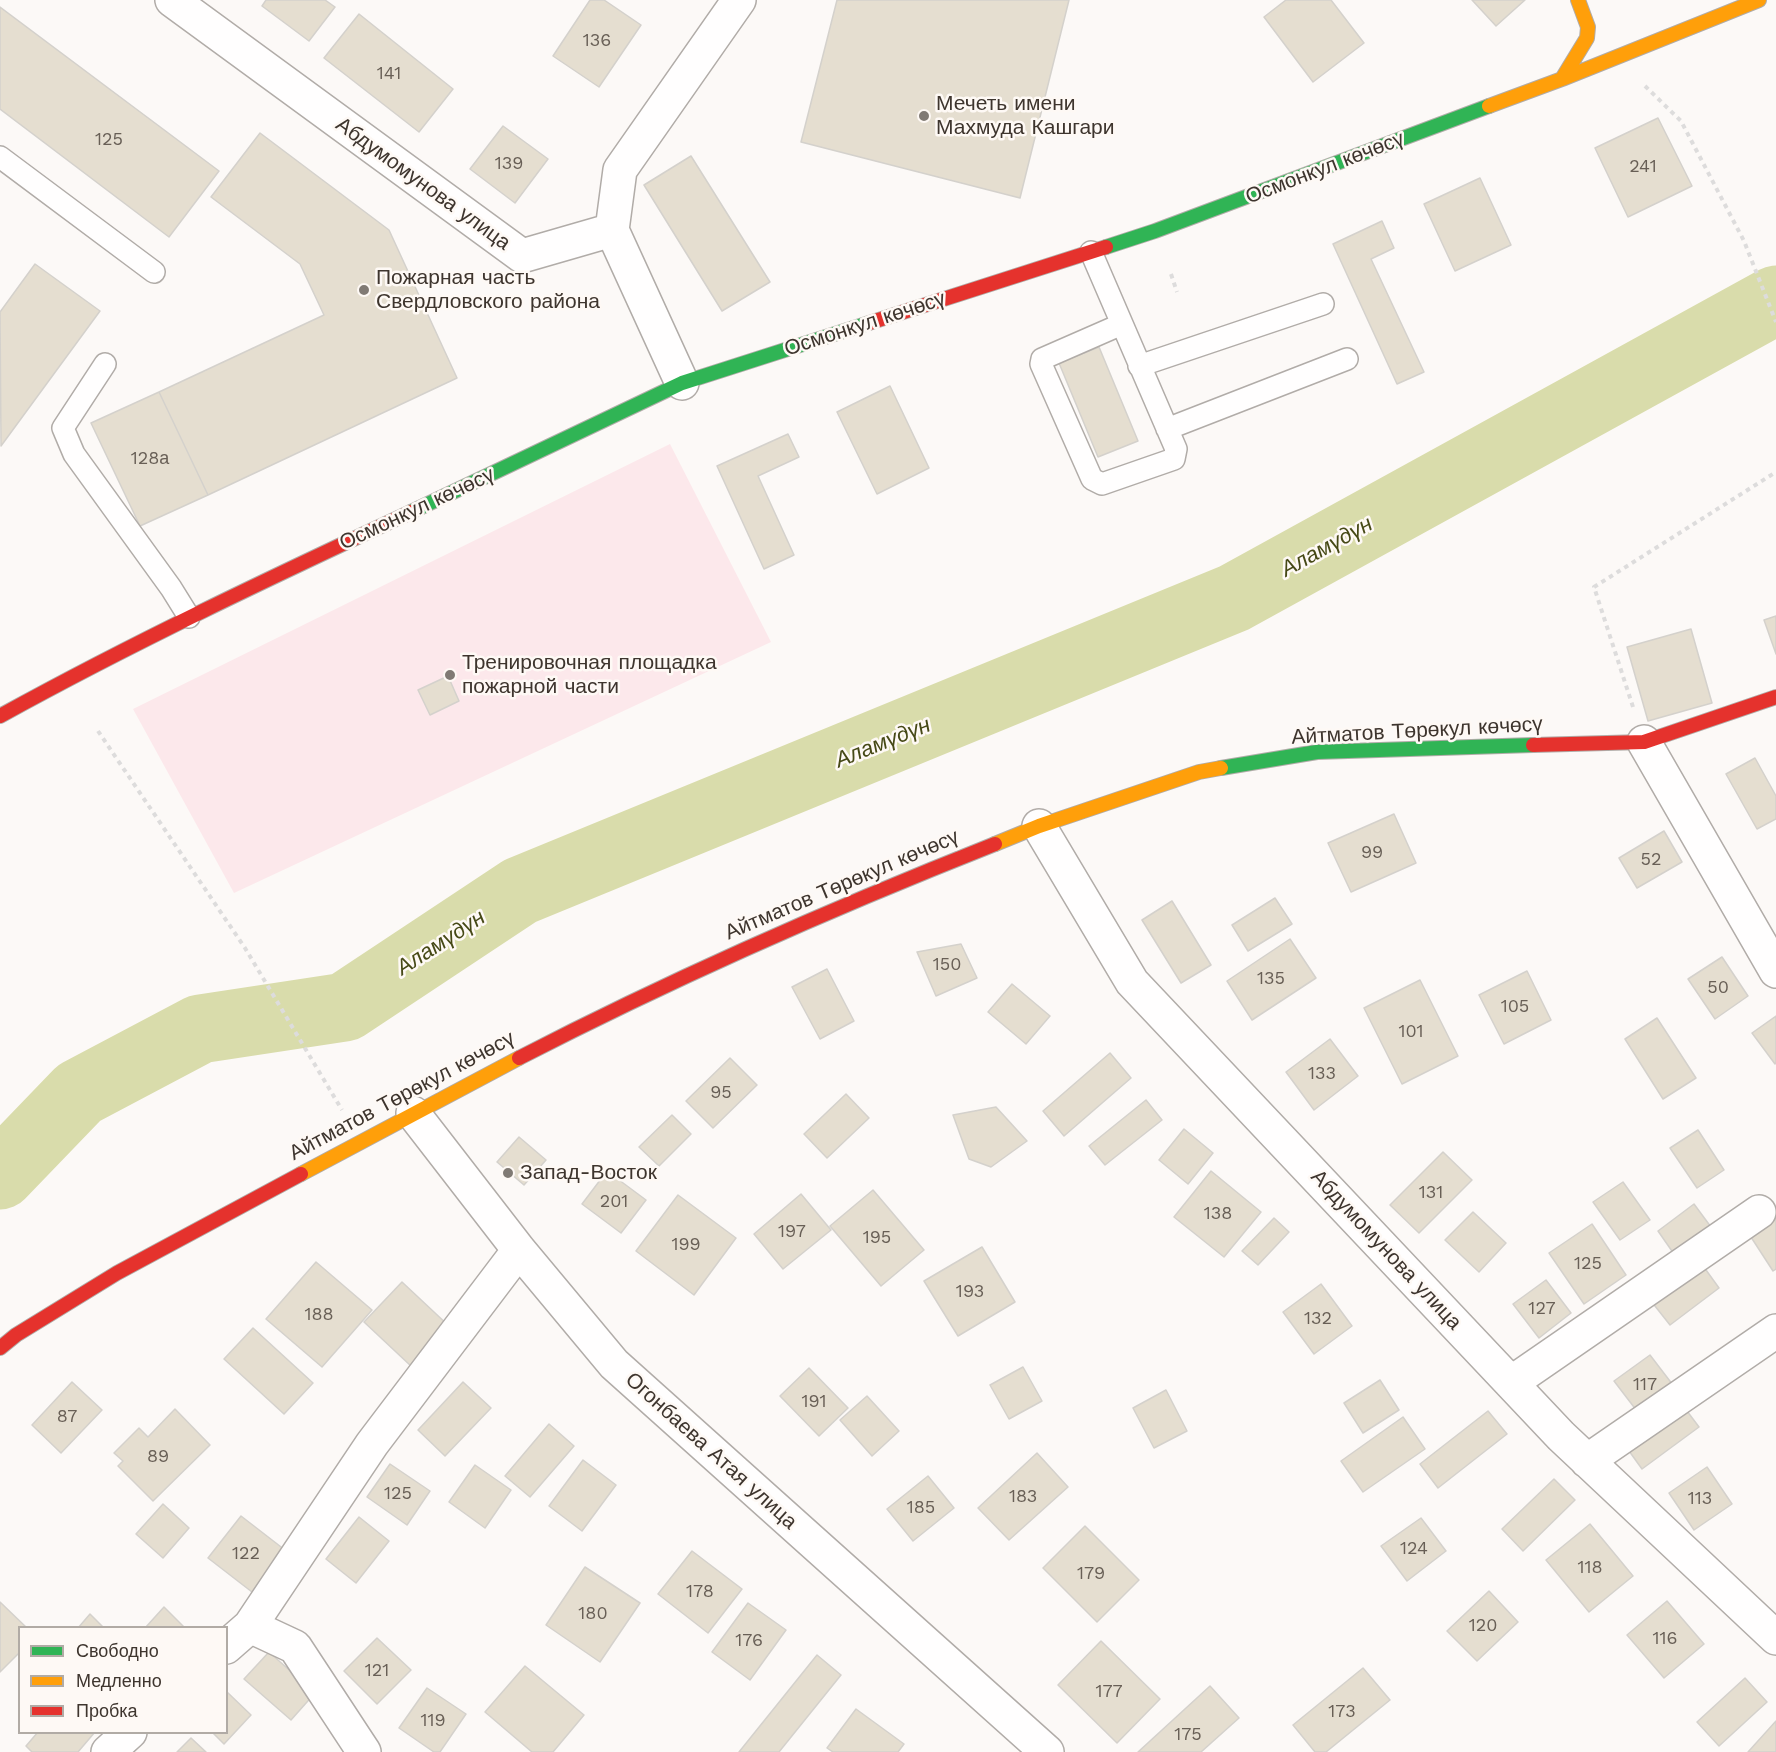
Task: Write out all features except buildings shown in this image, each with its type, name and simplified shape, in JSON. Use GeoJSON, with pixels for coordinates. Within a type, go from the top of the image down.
{"type":"FeatureCollection","features":[{"type":"Feature","properties":{"kind":"street","name":"Абдумомунова улица"},"geometry":{"type":"LineString","coordinates":[[172,0],[522,256],[612,230]]}},
{"type":"Feature","properties":{"kind":"street"},"geometry":{"type":"LineString","coordinates":[[682,382],[612,230],[620,170],[739,0]]}},
{"type":"Feature","properties":{"kind":"street"},"geometry":{"type":"LineString","coordinates":[[1562,79],[1587,38],[1588,27],[1578,0]]}},
{"type":"Feature","properties":{"kind":"street","name":"Осмонкул көчөсү"},"geometry":{"type":"LineString","coordinates":[[0,716],[189,617],[682,382],[1155,231],[1562,79],[1759,0]]}},
{"type":"Feature","properties":{"kind":"street","name":"Айтматов Төрөкул көчөсү"},"geometry":{"type":"LineString","coordinates":[[0,1348],[16,1335],[117,1273],[413,1113],[579,1027],[755,944],[894,884],[1039,826],[1199,772],[1317,752],[1644,742],[1776,697]]}},
{"type":"Feature","properties":{"kind":"street"},"geometry":{"type":"LineString","coordinates":[[1644,742],[1776,971]]}},
{"type":"Feature","properties":{"kind":"street","name":"Абдумомунова улица"},"geometry":{"type":"LineString","coordinates":[[1039,826],[1132,982],[1561,1436],[1776,1638]]}},
{"type":"Feature","properties":{"kind":"street","name":"Огонбаева Атая улица"},"geometry":{"type":"LineString","coordinates":[[413,1113],[519,1250],[614,1364],[1047,1752]]}},
{"type":"Feature","properties":{"kind":"street"},"geometry":{"type":"LineString","coordinates":[[1511,1383],[1759,1212]]}},
{"type":"Feature","properties":{"kind":"street"},"geometry":{"type":"LineString","coordinates":[[364,1752],[295,1647],[238,1636],[372,1444],[519,1250]]}},
{"type":"Feature","properties":{"kind":"street"},"geometry":{"type":"LineString","coordinates":[[1587,1461],[1776,1331]]}},
{"type":"Feature","properties":{"kind":"street"},"geometry":{"type":"LineString","coordinates":[[108,1752],[128,1734]]}},
{"type":"Feature","properties":{"kind":"lane"},"geometry":{"type":"LineString","coordinates":[[0,157],[154,272]]}},
{"type":"Feature","properties":{"kind":"lane"},"geometry":{"type":"LineString","coordinates":[[1091,252],[1176,449],[1174,459],[1102,484],[1092,479],[1041,364],[1042,359],[1122,324]]}},
{"type":"Feature","properties":{"kind":"lane"},"geometry":{"type":"LineString","coordinates":[[1139,366],[1323,304]]}},
{"type":"Feature","properties":{"kind":"lane"},"geometry":{"type":"LineString","coordinates":[[1167,429],[1347,359]]}},
{"type":"Feature","properties":{"kind":"lane"},"geometry":{"type":"LineString","coordinates":[[105,364],[63,428],[74,454],[171,588],[189,617]]}},
{"type":"Feature","properties":{"kind":"path"},"geometry":{"type":"LineString","coordinates":[[1616,58],[1681,121],[1744,241],[1776,322]]}},
{"type":"Feature","properties":{"kind":"path"},"geometry":{"type":"LineString","coordinates":[[1171,274],[1177,292]]}},
{"type":"Feature","properties":{"kind":"path"},"geometry":{"type":"LineString","coordinates":[[1644,742],[1594,587],[1776,472]]}},
{"type":"Feature","properties":{"kind":"path"},"geometry":{"type":"LineString","coordinates":[[99,731],[244,948],[336,1101]]}},
{"type":"Feature","properties":{"kind":"shaded area","name":"Тренировочная площадка пожарной части"},"geometry":{"type":"Polygon","coordinates":[[[670,444],[771,642],[234,893],[133,709],[670,444]]]}},
{"type":"Feature","properties":{"kind":"waterway","name":"Аламүдүн"},"geometry":{"type":"LineString","coordinates":[[0,1175],[79,1093],[200,1029],[345,1007],[520,891],[1234,598],[1776,300]]}},
{"type":"Feature","properties":{"kind":"traffic: fast"},"geometry":{"type":"LineString","coordinates":[[1106,247],[1155,231],[1489,106]]}},
{"type":"Feature","properties":{"kind":"traffic: fast"},"geometry":{"type":"LineString","coordinates":[[411,512],[682,383],[869,323]]}},
{"type":"Feature","properties":{"kind":"traffic: fast"},"geometry":{"type":"LineString","coordinates":[[1221,768],[1317,752],[1533,745]]}},
{"type":"Feature","properties":{"kind":"traffic: slow"},"geometry":{"type":"LineString","coordinates":[[1562,79],[1587,38],[1588,27],[1578,0]]}},
{"type":"Feature","properties":{"kind":"traffic: slow"},"geometry":{"type":"LineString","coordinates":[[1489,106],[1759,0]]}},
{"type":"Feature","properties":{"kind":"traffic: slow"},"geometry":{"type":"LineString","coordinates":[[995,844],[1039,826],[1199,772],[1221,768]]}},
{"type":"Feature","properties":{"kind":"traffic: slow"},"geometry":{"type":"LineString","coordinates":[[301,1174],[519,1058]]}},
{"type":"Feature","properties":{"kind":"traffic: jam"},"geometry":{"type":"LineString","coordinates":[[869,323],[1106,247]]}},
{"type":"Feature","properties":{"kind":"traffic: jam"},"geometry":{"type":"LineString","coordinates":[[0,716],[152,636],[411,512]]}},
{"type":"Feature","properties":{"kind":"traffic: jam"},"geometry":{"type":"LineString","coordinates":[[1533,745],[1644,742],[1776,697]]}},
{"type":"Feature","properties":{"kind":"traffic: jam"},"geometry":{"type":"LineString","coordinates":[[519,1058],[577,1028],[754,945],[995,844]]}},
{"type":"Feature","properties":{"kind":"traffic: jam"},"geometry":{"type":"LineString","coordinates":[[0,1348],[16,1335],[117,1273],[301,1174]]}},
{"type":"Feature","properties":{"kind":"place","name":"Мечеть имени Махмуда Кашгари"},"geometry":{"type":"Point","coordinates":[924,116]}},
{"type":"Feature","properties":{"kind":"place","name":"Пожарная часть Свердловского района"},"geometry":{"type":"Point","coordinates":[364,290]}},
{"type":"Feature","properties":{"kind":"place","name":"Тренировочная площадка пожарной части"},"geometry":{"type":"Point","coordinates":[450,675]}},
{"type":"Feature","properties":{"kind":"place","name":"Запад-Восток"},"geometry":{"type":"Point","coordinates":[508,1173]}}]}
